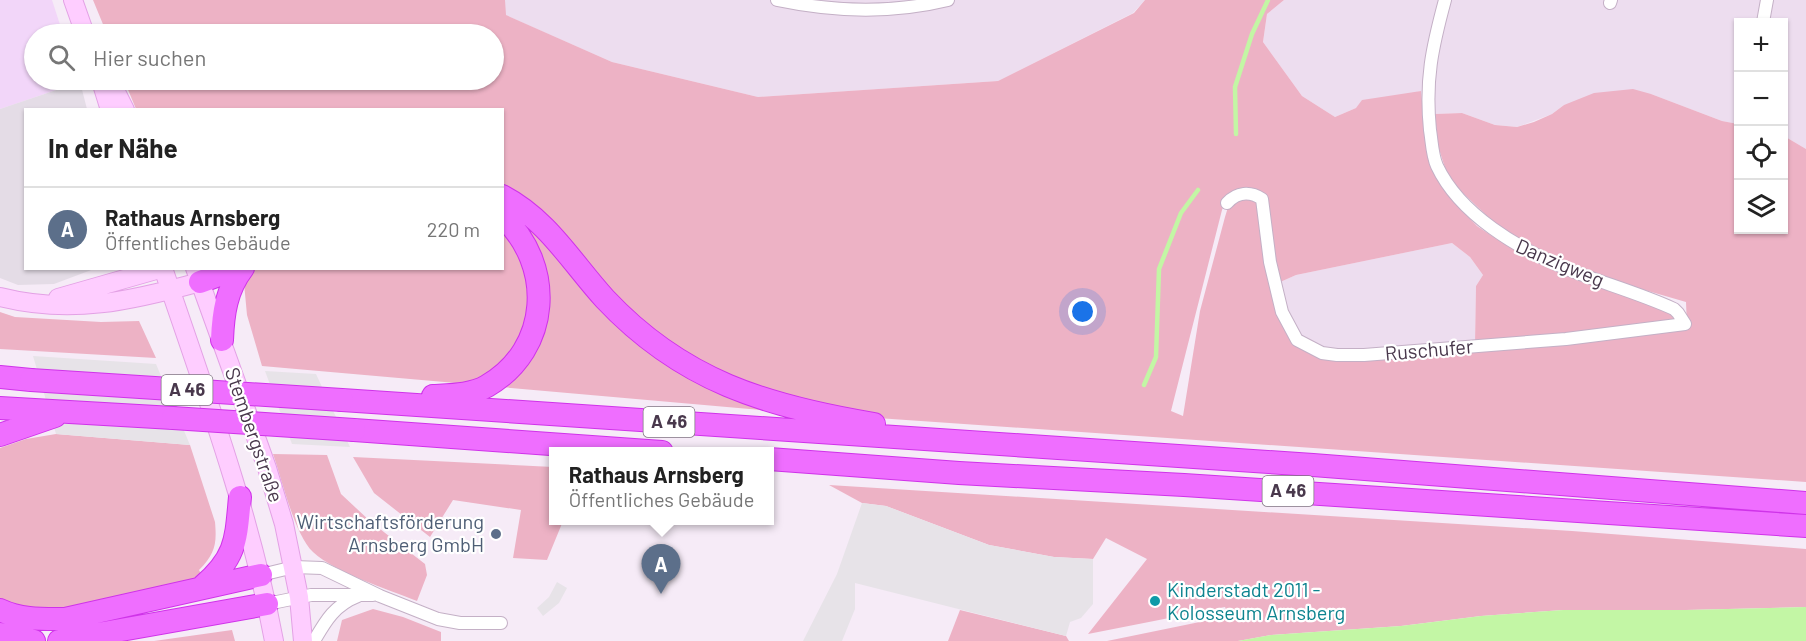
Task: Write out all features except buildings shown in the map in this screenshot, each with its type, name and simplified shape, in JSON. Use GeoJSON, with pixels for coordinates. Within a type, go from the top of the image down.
{"type":"FeatureCollection","features":[{"type":"Feature","properties":{"kind":"highway"},"geometry":{"type":"LineString","coordinates":[[504,197],[529,213],[544,226],[605,298],[641,333],[666,352],[713,381],[796,409],[865,422],[939,432],[988,444]]}},
{"type":"Feature","properties":{"kind":"highway"},"geometry":{"type":"LineString","coordinates":[[347,400],[448,396],[475,391],[487,386],[508,370],[527,347],[535,325],[539,290],[528,249],[512,225],[504,218]]}},
{"type":"Feature","properties":{"kind":"highway"},"geometry":{"type":"LineString","coordinates":[[197,275],[226,270]]}},
{"type":"Feature","properties":{"kind":"highway"},"geometry":{"type":"LineString","coordinates":[[222,340],[223,312],[234,279],[241,270]]}},
{"type":"Feature","properties":{"kind":"highway","name":"A 46"},"geometry":{"type":"LineString","coordinates":[[0,377],[1312,465],[1806,503]]}},
{"type":"Feature","properties":{"kind":"highway","name":"A 46"},"geometry":{"type":"LineString","coordinates":[[0,408],[592,447]]}},
{"type":"Feature","properties":{"kind":"highway"},"geometry":{"type":"LineString","coordinates":[[0,435],[71,411]]}},
{"type":"Feature","properties":{"kind":"highway","name":"A 46"},"geometry":{"type":"LineString","coordinates":[[774,459],[1806,526]]}},
{"type":"Feature","properties":{"kind":"highway"},"geometry":{"type":"LineString","coordinates":[[203,586],[220,571],[230,555],[235,541],[240,497]]}},
{"type":"Feature","properties":{"kind":"highway"},"geometry":{"type":"LineString","coordinates":[[0,610],[18,617],[65,619],[203,586],[261,575]]}},
{"type":"Feature","properties":{"kind":"highway"},"geometry":{"type":"LineString","coordinates":[[59,641],[267,604]]}},
{"type":"Feature","properties":{"kind":"highway"},"geometry":{"type":"LineString","coordinates":[[0,634],[34,641]]}},
{"type":"Feature","properties":{"kind":"main road"},"geometry":{"type":"LineString","coordinates":[[75,6],[83,24]]}},
{"type":"Feature","properties":{"kind":"main road"},"geometry":{"type":"LineString","coordinates":[[103,90],[109,108]]}},
{"type":"Feature","properties":{"kind":"main road"},"geometry":{"type":"LineString","coordinates":[[115,90],[124,108]]}},
{"type":"Feature","properties":{"kind":"main road"},"geometry":{"type":"LineString","coordinates":[[105,285],[117,270]]}},
{"type":"Feature","properties":{"kind":"main road"},"geometry":{"type":"LineString","coordinates":[[42,303],[159,270]]}},
{"type":"Feature","properties":{"kind":"main road","name":"Stembergstraße"},"geometry":{"type":"LineString","coordinates":[[163,270],[240,497],[261,575],[274,641]]}},
{"type":"Feature","properties":{"kind":"main road"},"geometry":{"type":"LineString","coordinates":[[0,297],[42,303],[100,304],[144,298],[170,290],[197,275]]}},
{"type":"Feature","properties":{"kind":"main road","name":"Stembergstraße"},"geometry":{"type":"LineString","coordinates":[[197,275],[267,468],[284,524],[299,597],[303,641]]}},
{"type":"Feature","properties":{"kind":"street"},"geometry":{"type":"LineString","coordinates":[[777,0],[821,8],[860,10],[915,7],[948,0]]}},
{"type":"Feature","properties":{"kind":"street","name":"Danzigweg"},"geometry":{"type":"LineString","coordinates":[[1445,0],[1430,58],[1427,110],[1436,165],[1446,181],[1460,199],[1504,238],[1568,269],[1665,305]]}},
{"type":"Feature","properties":{"kind":"street"},"geometry":{"type":"LineString","coordinates":[[1764,18],[1767,0]]}},
{"type":"Feature","properties":{"kind":"street","name":"Ruschufer"},"geometry":{"type":"LineString","coordinates":[[1227,203],[1241,194],[1254,194],[1260,198],[1264,204],[1270,262],[1286,322],[1297,340],[1314,350],[1329,355],[1364,355],[1566,339],[1685,324],[1678,313],[1665,305]]}},
{"type":"Feature","properties":{"kind":"street"},"geometry":{"type":"LineString","coordinates":[[261,575],[294,567],[322,568],[380,596],[447,622],[501,623]]}},
{"type":"Feature","properties":{"kind":"street"},"geometry":{"type":"LineString","coordinates":[[267,604],[325,594],[380,596]]}},
{"type":"Feature","properties":{"kind":"street"},"geometry":{"type":"LineString","coordinates":[[314,641],[333,610],[361,594]]}},
{"type":"Feature","properties":{"kind":"shaded area"},"geometry":{"type":"Polygon","coordinates":[[[0,0],[52,0],[60,24],[24,24],[24,90],[56,90],[0,109],[0,0]]]}},
{"type":"Feature","properties":{"kind":"shaded area"},"geometry":{"type":"Polygon","coordinates":[[[93,0],[505,0],[506,15],[612,62],[758,97],[998,81],[1134,13],[1145,0],[1284,0],[1267,14],[1263,42],[1302,96],[1335,117],[1356,108],[1362,100],[1421,91],[1426,138],[1434,167],[1452,200],[1477,226],[1574,278],[1667,311],[1680,323],[1475,343],[1476,286],[1483,275],[1470,257],[1452,243],[1296,275],[1278,283],[1265,202],[1261,195],[1255,192],[1242,192],[1230,199],[1222,210],[1171,411],[1183,416],[1200,311],[1229,204],[1239,196],[1253,198],[1261,203],[1275,300],[1282,322],[1294,339],[1313,352],[1341,359],[1566,342],[1687,327],[1686,302],[1610,280],[1558,259],[1501,229],[1449,180],[1438,146],[1435,114],[1462,113],[1495,125],[1517,127],[1534,122],[1552,114],[1564,105],[1594,93],[1633,89],[1651,94],[1722,121],[1734,123],[1734,234],[1788,234],[1788,138],[1806,149],[1806,482],[761,410],[262,366],[247,315],[244,283],[238,270],[504,270],[504,108],[136,108],[128,90],[504,90],[504,24],[103,24],[93,0]]]}},
{"type":"Feature","properties":{"kind":"shaded area"},"geometry":{"type":"Polygon","coordinates":[[[505,0],[1145,0],[1133,13],[998,81],[758,97],[612,62],[505,15],[505,0]]]}},
{"type":"Feature","properties":{"kind":"shaded area"},"geometry":{"type":"Polygon","coordinates":[[[1284,0],[1806,0],[1806,149],[1788,138],[1788,18],[1734,18],[1734,123],[1722,121],[1651,94],[1564,105],[1552,114],[1517,127],[1495,125],[1462,113],[1435,114],[1422,111],[1421,91],[1356,108],[1335,117],[1302,96],[1263,42],[1267,14],[1284,0]]]}},
{"type":"Feature","properties":{"kind":"shaded area"},"geometry":{"type":"Polygon","coordinates":[[[56,90],[82,90],[87,108],[24,108],[24,270],[91,270],[54,284],[18,285],[0,278],[0,109],[56,90]]]}},
{"type":"Feature","properties":{"kind":"shaded area"},"geometry":{"type":"Polygon","coordinates":[[[1452,243],[1470,257],[1483,275],[1476,286],[1475,343],[1333,353],[1302,337],[1292,324],[1278,283],[1296,275],[1452,243]]]}},
{"type":"Feature","properties":{"kind":"shaded area"},"geometry":{"type":"Polygon","coordinates":[[[0,312],[15,317],[101,322],[139,321],[156,358],[0,349],[0,312]]]}},
{"type":"Feature","properties":{"kind":"shaded area"},"geometry":{"type":"Polygon","coordinates":[[[33,356],[156,364],[190,445],[56,434],[33,356]]]}},
{"type":"Feature","properties":{"kind":"shaded area"},"geometry":{"type":"Polygon","coordinates":[[[265,371],[316,374],[350,447],[292,444],[265,371]]]}},
{"type":"Feature","properties":{"kind":"shaded area"},"geometry":{"type":"Polygon","coordinates":[[[56,434],[190,445],[215,522],[214,548],[209,559],[199,570],[202,576],[191,582],[77,609],[43,611],[0,600],[0,448],[26,439],[56,434]]]}},
{"type":"Feature","properties":{"kind":"shaded area"},"geometry":{"type":"Polygon","coordinates":[[[273,454],[327,455],[341,494],[371,522],[425,564],[427,575],[417,601],[348,574],[313,552],[306,544],[294,520],[273,454]]]}},
{"type":"Feature","properties":{"kind":"shaded area"},"geometry":{"type":"Polygon","coordinates":[[[353,457],[549,467],[549,525],[561,525],[547,560],[513,558],[521,510],[453,500],[430,537],[374,493],[353,457]]]}},
{"type":"Feature","properties":{"kind":"shaded area"},"geometry":{"type":"Polygon","coordinates":[[[829,485],[1572,531],[1806,549],[1806,607],[1563,610],[1481,616],[1401,626],[1271,635],[1238,641],[1107,641],[1229,616],[1225,607],[1088,634],[1147,559],[1106,538],[1093,559],[1054,557],[989,545],[886,506],[862,503],[829,485]]]}},
{"type":"Feature","properties":{"kind":"shaded area"},"geometry":{"type":"Polygon","coordinates":[[[862,503],[886,506],[989,545],[1054,557],[1093,559],[1093,604],[1081,618],[1070,622],[1066,636],[855,583],[855,609],[842,641],[803,641],[837,574],[862,503]]]}},
{"type":"Feature","properties":{"kind":"shaded area"},"geometry":{"type":"Polygon","coordinates":[[[557,582],[567,588],[559,603],[543,616],[537,608],[549,597],[557,582]]]}},
{"type":"Feature","properties":{"kind":"shaded area"},"geometry":{"type":"Polygon","coordinates":[[[1806,607],[1806,641],[1238,641],[1271,635],[1401,626],[1481,616],[1563,610],[1806,607]]]}},
{"type":"Feature","properties":{"kind":"shaded area"},"geometry":{"type":"Polygon","coordinates":[[[373,609],[403,617],[441,632],[441,641],[337,641],[342,620],[373,609]]]}},
{"type":"Feature","properties":{"kind":"shaded area"},"geometry":{"type":"Polygon","coordinates":[[[960,610],[1066,636],[1069,641],[948,641],[960,610]]]}},
{"type":"Feature","properties":{"kind":"shaded area"},"geometry":{"type":"Polygon","coordinates":[[[232,630],[235,641],[154,641],[232,630]]]}},
{"type":"Feature","properties":{"kind":"waterway"},"geometry":{"type":"LineString","coordinates":[[1236,134],[1235,87],[1252,34],[1268,0]]}},
{"type":"Feature","properties":{"kind":"waterway"},"geometry":{"type":"LineString","coordinates":[[1144,385],[1156,357],[1159,269],[1181,213],[1198,190]]}},
{"type":"Feature","properties":{"kind":"place","name":"Wirtschaftsförderung Arnsberg GmbH"},"geometry":{"type":"Point","coordinates":[496,534]}},
{"type":"Feature","properties":{"kind":"place","name":"Rathaus Arnsberg"},"geometry":{"type":"Point","coordinates":[661,594]}},
{"type":"Feature","properties":{"kind":"place","name":"Kinderstadt 2011 - Kolosseum Arnsberg"},"geometry":{"type":"Point","coordinates":[1155,601]}}]}
